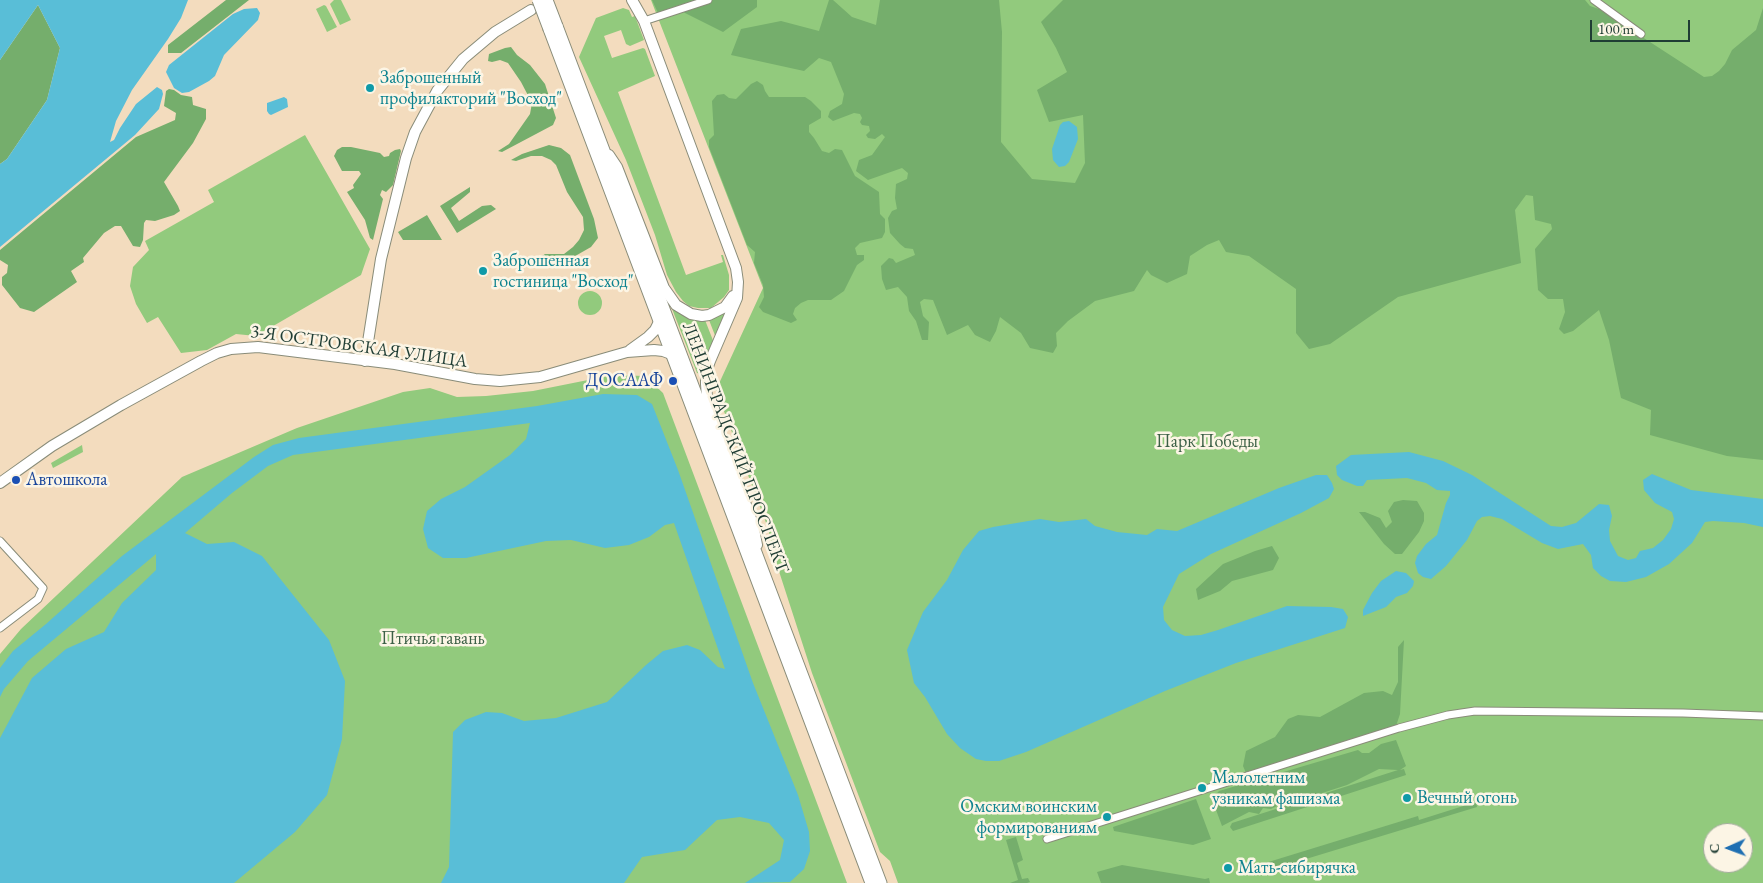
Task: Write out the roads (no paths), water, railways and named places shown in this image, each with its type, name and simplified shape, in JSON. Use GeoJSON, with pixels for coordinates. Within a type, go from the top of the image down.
{"type":"FeatureCollection","features":[{"type":"Feature","properties":{"kind":"main road"},"geometry":{"type":"LineString","coordinates":[[547,0],[553,28]]}},
{"type":"Feature","properties":{"kind":"main road"},"geometry":{"type":"LineString","coordinates":[[534,5],[553,28]]}},
{"type":"Feature","properties":{"kind":"main road","name":"ЛЕНИНГРАДСКИЙ ПРОСПЕКТ"},"geometry":{"type":"LineString","coordinates":[[553,28],[599,138],[881,883]]}},
{"type":"Feature","properties":{"kind":"main road","name":"ЛЕНИНГРАДСКИЙ ПРОСПЕКТ"},"geometry":{"type":"LineString","coordinates":[[553,28],[659,322],[871,883]]}},
{"type":"Feature","properties":{"kind":"street"},"geometry":{"type":"LineString","coordinates":[[632,0],[644,20],[725,236],[737,276],[738,289],[736,298],[706,372],[707,397],[753,524],[760,564]]}},
{"type":"Feature","properties":{"kind":"street"},"geometry":{"type":"LineString","coordinates":[[644,20],[708,0]]}},
{"type":"Feature","properties":{"kind":"street"},"geometry":{"type":"LineString","coordinates":[[1594,0],[1641,34]]}},
{"type":"Feature","properties":{"kind":"street"},"geometry":{"type":"LineString","coordinates":[[365,361],[381,259],[406,158],[419,124],[437,91],[463,59],[495,32],[534,5]]}},
{"type":"Feature","properties":{"kind":"street"},"geometry":{"type":"LineString","coordinates":[[599,138],[617,167],[664,288],[676,305],[697,316],[709,316],[720,311],[729,304],[732,298],[737,276]]}},
{"type":"Feature","properties":{"kind":"street"},"geometry":{"type":"LineString","coordinates":[[627,352],[655,330],[659,322]]}},
{"type":"Feature","properties":{"kind":"street","name":"3-Я ОСТРОВСКАЯ УЛИЦА"},"geometry":{"type":"LineString","coordinates":[[0,483],[52,446],[157,384],[217,353],[244,347],[258,347],[365,361],[424,369],[475,379],[500,381],[540,377],[627,352]]}},
{"type":"Feature","properties":{"kind":"street"},"geometry":{"type":"LineString","coordinates":[[627,352],[654,350],[671,354]]}},
{"type":"Feature","properties":{"kind":"street"},"geometry":{"type":"LineString","coordinates":[[0,541],[43,588],[38,599],[0,628]]}},
{"type":"Feature","properties":{"kind":"street"},"geometry":{"type":"LineString","coordinates":[[1046,839],[1448,714],[1484,711],[1684,713],[1763,716]]}},
{"type":"Feature","properties":{"kind":"water"},"geometry":{"type":"Polygon","coordinates":[[[0,0],[188,0],[181,18],[168,39],[132,90],[116,121],[110,142],[114,140],[136,104],[157,87],[162,90],[163,94],[159,109],[135,135],[0,247],[0,164],[7,159],[47,100],[60,48],[38,5],[0,60],[0,0]]]}},
{"type":"Feature","properties":{"kind":"water"},"geometry":{"type":"Polygon","coordinates":[[[257,8],[260,13],[258,20],[224,55],[215,76],[189,92],[182,93],[174,88],[166,72],[169,65],[233,14],[244,9],[257,8]]]}},
{"type":"Feature","properties":{"kind":"water"},"geometry":{"type":"Polygon","coordinates":[[[284,97],[287,99],[288,107],[271,115],[269,114],[267,103],[284,97]]]}},
{"type":"Feature","properties":{"kind":"water"},"geometry":{"type":"Polygon","coordinates":[[[1069,121],[1077,127],[1078,139],[1069,162],[1065,166],[1059,167],[1053,160],[1052,149],[1060,125],[1063,122],[1069,121]]]}},
{"type":"Feature","properties":{"kind":"water"},"geometry":{"type":"Polygon","coordinates":[[[603,394],[637,395],[652,404],[678,470],[753,683],[798,795],[809,832],[810,851],[804,869],[790,882],[745,883],[780,860],[784,840],[769,823],[740,817],[717,820],[685,850],[642,857],[624,883],[441,883],[449,867],[453,732],[465,720],[486,712],[502,713],[524,721],[556,718],[607,702],[663,651],[687,645],[700,650],[718,667],[725,669],[674,523],[665,525],[649,537],[629,545],[605,548],[571,540],[546,541],[466,558],[443,558],[428,548],[423,529],[427,511],[441,499],[465,487],[510,455],[526,439],[530,423],[293,455],[268,466],[232,493],[185,533],[207,544],[234,542],[262,556],[329,640],[345,681],[342,739],[327,795],[295,832],[234,883],[0,883],[0,738],[32,678],[66,649],[104,632],[122,603],[156,570],[156,554],[28,661],[4,689],[0,697],[0,668],[13,651],[122,556],[254,457],[273,445],[299,438],[537,406],[603,394]]]}},
{"type":"Feature","properties":{"kind":"water"},"geometry":{"type":"Polygon","coordinates":[[[1409,452],[1443,461],[1472,475],[1551,526],[1562,527],[1576,523],[1599,504],[1609,505],[1612,516],[1609,530],[1610,541],[1618,556],[1628,560],[1636,558],[1640,551],[1653,548],[1663,540],[1671,529],[1674,519],[1672,512],[1655,503],[1644,490],[1643,480],[1652,474],[1691,490],[1763,499],[1763,527],[1744,523],[1705,522],[1692,543],[1669,564],[1646,577],[1626,582],[1610,581],[1601,576],[1593,568],[1591,555],[1583,544],[1558,549],[1542,543],[1502,519],[1490,516],[1482,517],[1477,521],[1467,540],[1446,566],[1431,579],[1423,577],[1418,573],[1415,563],[1417,556],[1426,544],[1437,535],[1450,491],[1437,490],[1426,483],[1407,478],[1367,480],[1363,486],[1357,486],[1342,480],[1337,475],[1336,466],[1351,455],[1409,452]]]}},
{"type":"Feature","properties":{"kind":"water"},"geometry":{"type":"Polygon","coordinates":[[[1316,475],[1327,475],[1332,483],[1334,489],[1329,498],[1301,513],[1211,554],[1179,574],[1163,607],[1164,620],[1172,630],[1185,636],[1201,635],[1287,606],[1331,607],[1343,609],[1348,617],[1345,628],[1236,663],[1165,691],[1026,752],[999,761],[976,759],[960,748],[947,734],[925,697],[914,683],[907,650],[923,612],[947,580],[963,550],[979,531],[1040,519],[1059,522],[1086,519],[1095,526],[1117,532],[1147,535],[1157,529],[1177,531],[1279,488],[1316,475]]]}},
{"type":"Feature","properties":{"kind":"water"},"geometry":{"type":"Polygon","coordinates":[[[1396,571],[1406,573],[1414,581],[1413,586],[1407,593],[1396,597],[1386,607],[1363,616],[1363,610],[1372,593],[1381,581],[1396,571]]]}},
{"type":"Feature","properties":{"kind":"place","name":"Заброшенный профилакторий \"Восход\""},"geometry":{"type":"Point","coordinates":[370,88]}},
{"type":"Feature","properties":{"kind":"place","name":"Заброшенная гостиница \"Восход\""},"geometry":{"type":"Point","coordinates":[483,271]}},
{"type":"Feature","properties":{"kind":"place","name":"ДОСААФ"},"geometry":{"type":"Point","coordinates":[673,381]}},
{"type":"Feature","properties":{"kind":"place","name":"Автошкола"},"geometry":{"type":"Point","coordinates":[16,480]}},
{"type":"Feature","properties":{"kind":"place","name":"Малолетним узникам фашизма"},"geometry":{"type":"Point","coordinates":[1202,788]}},
{"type":"Feature","properties":{"kind":"place","name":"Вечный огонь"},"geometry":{"type":"Point","coordinates":[1407,798]}},
{"type":"Feature","properties":{"kind":"place","name":"Омским воинским формированиям"},"geometry":{"type":"Point","coordinates":[1107,817]}},
{"type":"Feature","properties":{"kind":"place","name":"Мать-сибирячка"},"geometry":{"type":"Point","coordinates":[1228,868]}},
{"type":"Feature","properties":{"kind":"park label","name":"Парк Победы"},"geometry":{"type":"Point","coordinates":[1207,442]}},
{"type":"Feature","properties":{"kind":"park label","name":"Птичья гавань"},"geometry":{"type":"Point","coordinates":[433,639]}}]}
